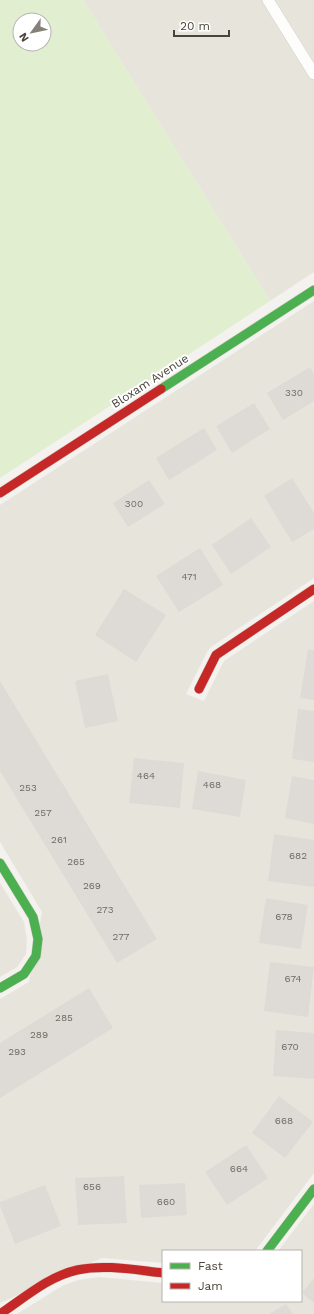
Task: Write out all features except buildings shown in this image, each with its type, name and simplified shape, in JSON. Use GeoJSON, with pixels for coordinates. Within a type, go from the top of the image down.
{"type":"FeatureCollection","features":[{"type":"Feature","properties":{"kind":"street","name":"Bloxam Avenue"},"geometry":{"type":"LineString","coordinates":[[0,493],[314,290]]}},
{"type":"Feature","properties":{"kind":"street"},"geometry":{"type":"LineString","coordinates":[[199,689],[216,655],[314,590]]}},
{"type":"Feature","properties":{"kind":"street"},"geometry":{"type":"LineString","coordinates":[[0,863],[33,917],[38,939],[36,956],[24,974],[0,988]]}},
{"type":"Feature","properties":{"kind":"street"},"geometry":{"type":"LineString","coordinates":[[267,1250],[314,1189]]}},
{"type":"Feature","properties":{"kind":"street"},"geometry":{"type":"LineString","coordinates":[[0,1314],[58,1277],[77,1270],[100,1268],[162,1273]]}},
{"type":"Feature","properties":{"kind":"lane"},"geometry":{"type":"LineString","coordinates":[[268,0],[314,74]]}},
{"type":"Feature","properties":{"kind":"shaded area"},"geometry":{"type":"Polygon","coordinates":[[[83,0],[314,0],[314,272],[270,301],[83,0]]]}},
{"type":"Feature","properties":{"kind":"shaded area"},"geometry":{"type":"Polygon","coordinates":[[[314,301],[314,578],[211,647],[186,694],[204,701],[224,661],[314,601],[314,1173],[256,1250],[162,1250],[162,1263],[102,1258],[0,1303],[0,999],[29,982],[42,912],[0,842],[0,505],[314,301]]]}},
{"type":"Feature","properties":{"kind":"shaded area"},"geometry":{"type":"Polygon","coordinates":[[[0,883],[24,922],[27,940],[26,954],[17,967],[0,977],[0,883]]]}},
{"type":"Feature","properties":{"kind":"shaded area"},"geometry":{"type":"Polygon","coordinates":[[[314,1204],[314,1314],[17,1314],[62,1286],[78,1280],[99,1277],[162,1283],[162,1302],[302,1302],[302,1250],[279,1250],[314,1204]]]}},
{"type":"Feature","properties":{"kind":"green space"},"geometry":{"type":"Polygon","coordinates":[[[0,0],[83,0],[270,301],[0,478],[0,0]]]}},
{"type":"Feature","properties":{"kind":"traffic: fast"},"geometry":{"type":"LineString","coordinates":[[161,389],[314,290]]}},
{"type":"Feature","properties":{"kind":"traffic: fast"},"geometry":{"type":"LineString","coordinates":[[0,863],[33,917],[38,939],[36,956],[24,974],[0,988]]}},
{"type":"Feature","properties":{"kind":"traffic: fast"},"geometry":{"type":"LineString","coordinates":[[268,1250],[314,1189]]}},
{"type":"Feature","properties":{"kind":"traffic: jam"},"geometry":{"type":"LineString","coordinates":[[0,493],[161,389]]}},
{"type":"Feature","properties":{"kind":"traffic: jam"},"geometry":{"type":"LineString","coordinates":[[199,689],[216,655],[314,589]]}},
{"type":"Feature","properties":{"kind":"traffic: jam"},"geometry":{"type":"LineString","coordinates":[[0,1314],[47,1282],[77,1270],[88,1268],[109,1268],[162,1273]]}}]}
